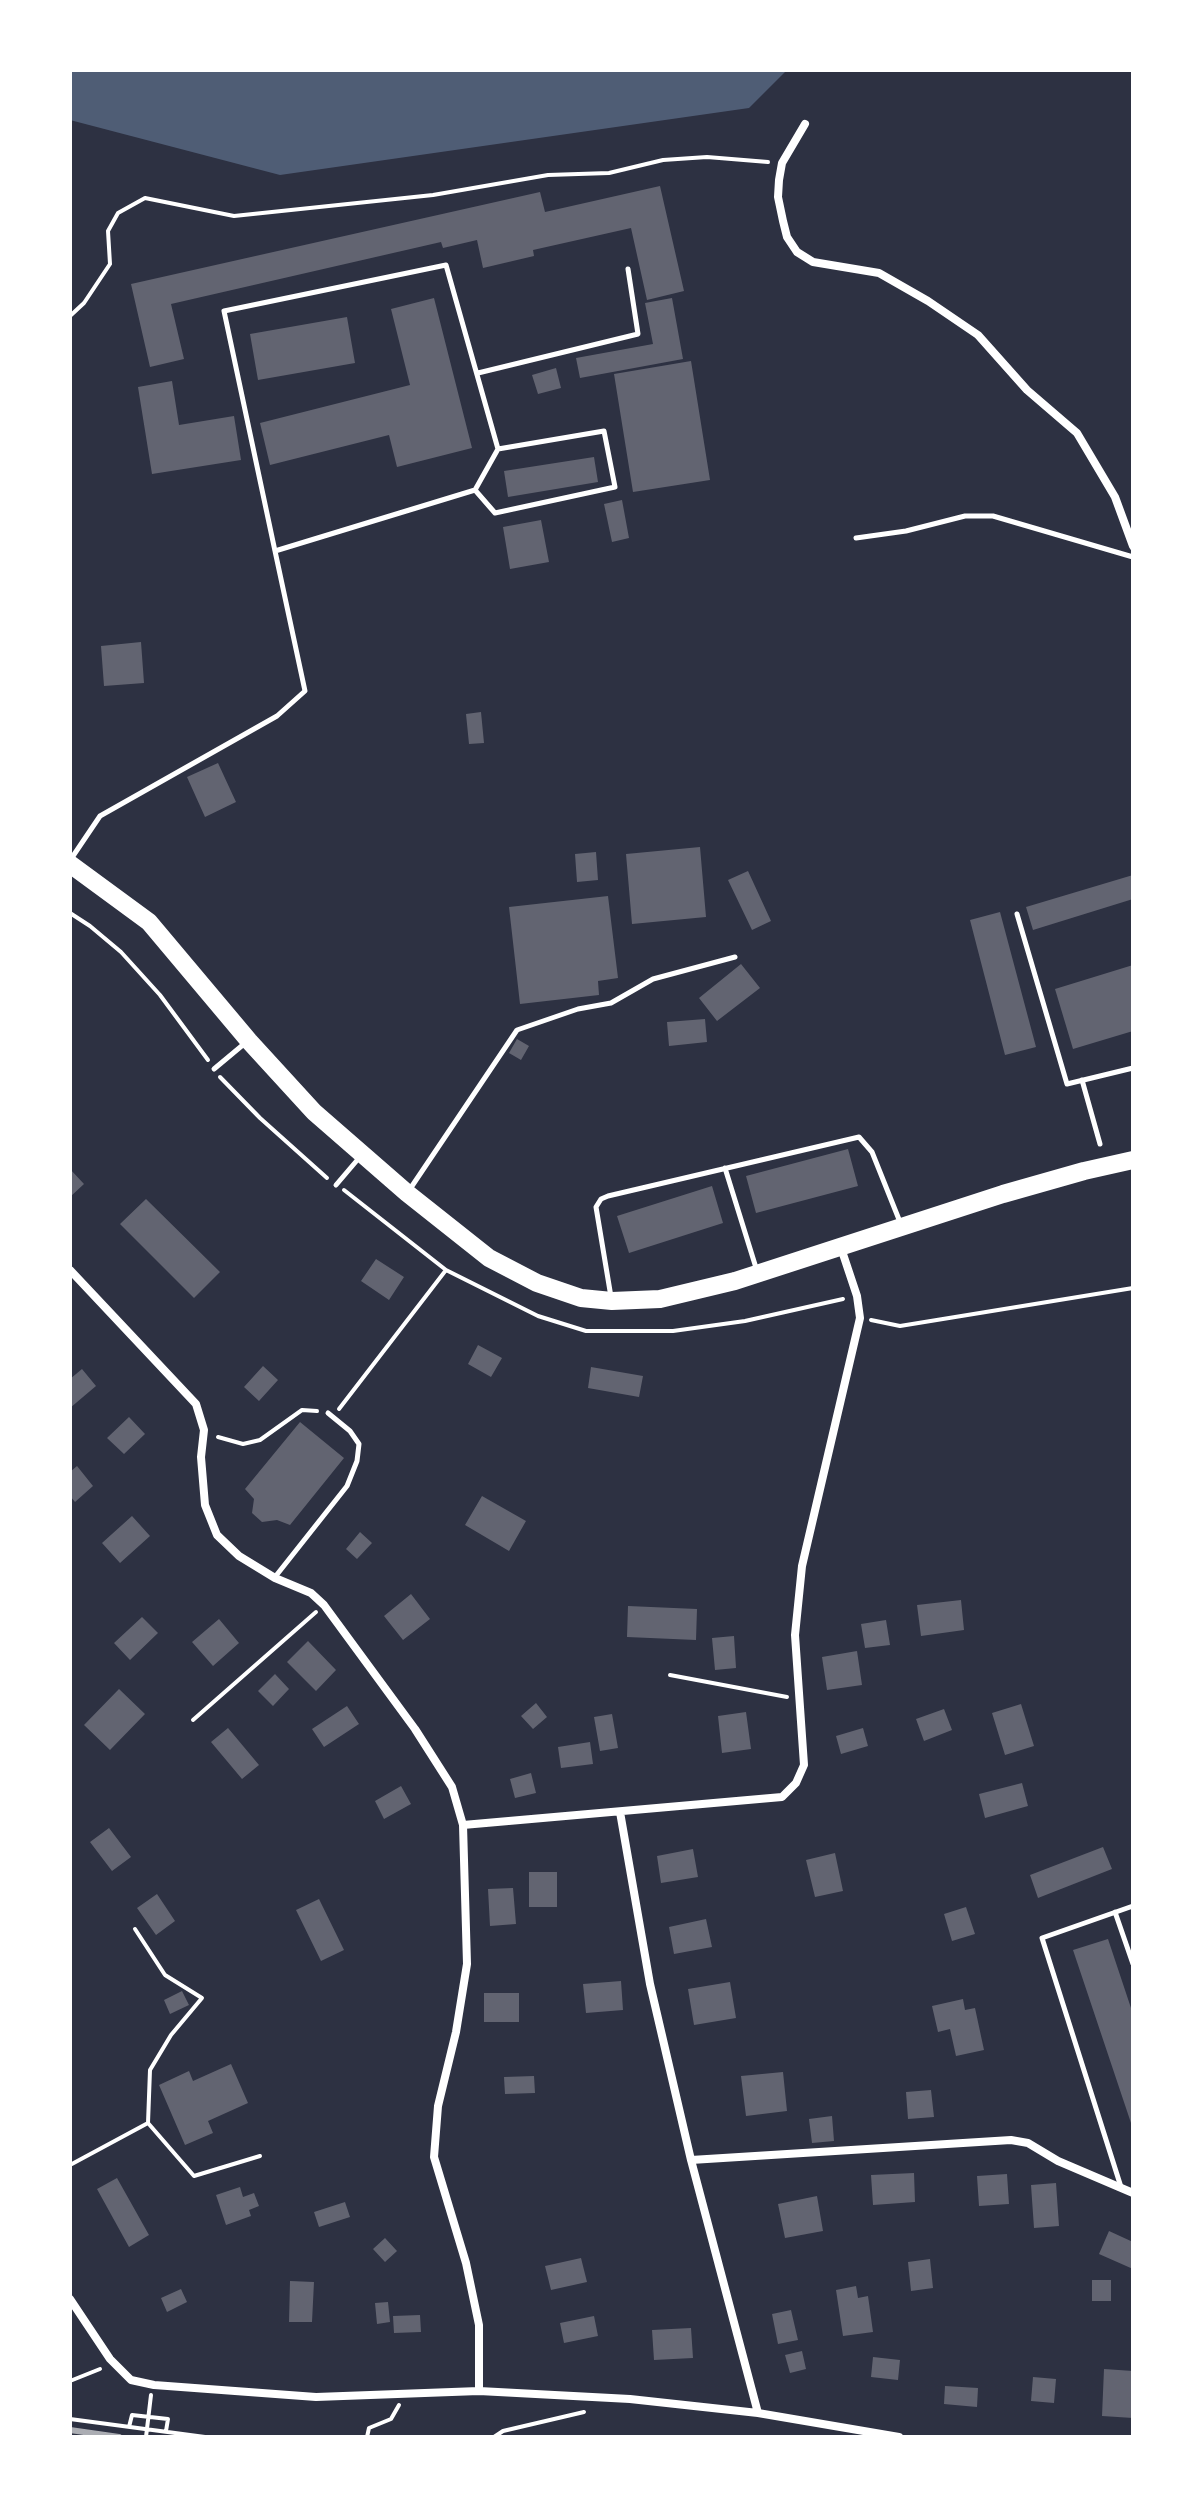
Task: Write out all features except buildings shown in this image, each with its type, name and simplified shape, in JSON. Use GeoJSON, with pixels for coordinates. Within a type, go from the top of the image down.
{"type":"FeatureCollection","features":[{"type":"Feature","properties":{"kind":"main road"},"geometry":{"type":"LineString","coordinates":[[70,862],[149,922],[249,1041],[314,1112],[407,1193],[489,1258],[525,1277],[581,1298],[612,1301],[660,1299],[758,1274],[1017,1190],[1133,1160]]}},
{"type":"Feature","properties":{"kind":"street"},"geometry":{"type":"LineString","coordinates":[[805,124],[782,163],[778,197],[787,237],[797,252],[813,262],[879,273],[978,335],[1027,390],[1077,433],[1115,497],[1133,546]]}},
{"type":"Feature","properties":{"kind":"street"},"geometry":{"type":"LineString","coordinates":[[463,1825],[782,1797],[796,1783],[804,1765],[795,1635],[802,1566],[860,1318],[857,1296],[841,1248]]}},
{"type":"Feature","properties":{"kind":"street"},"geometry":{"type":"LineString","coordinates":[[70,1270],[196,1404],[204,1430],[201,1457],[205,1505],[217,1535],[239,1556],[275,1578],[311,1593],[324,1605],[423,1740],[452,1787],[463,1825],[467,1964],[456,2032],[438,2106],[434,2157],[466,2263],[479,2325],[479,2391]]}},
{"type":"Feature","properties":{"kind":"street"},"geometry":{"type":"LineString","coordinates":[[620,1812],[650,1984],[691,2160],[758,2413]]}},
{"type":"Feature","properties":{"kind":"street"},"geometry":{"type":"LineString","coordinates":[[691,2160],[1011,2140],[1028,2143],[1058,2161],[1133,2193]]}},
{"type":"Feature","properties":{"kind":"street"},"geometry":{"type":"LineString","coordinates":[[70,2299],[110,2359],[131,2380],[154,2385],[316,2397],[479,2391],[630,2399],[758,2413],[899,2437]]}},
{"type":"Feature","properties":{"kind":"lane"},"geometry":{"type":"LineString","coordinates":[[70,862],[100,816],[277,716],[305,691],[275,551],[224,311],[446,265],[498,449],[475,490],[275,551]]}},
{"type":"Feature","properties":{"kind":"lane"},"geometry":{"type":"LineString","coordinates":[[478,373],[638,334],[628,269]]}},
{"type":"Feature","properties":{"kind":"lane"},"geometry":{"type":"LineString","coordinates":[[475,490],[495,513],[615,487],[604,431],[498,449]]}},
{"type":"Feature","properties":{"kind":"lane"},"geometry":{"type":"LineString","coordinates":[[856,538],[906,531],[965,516],[993,516],[1133,557]]}},
{"type":"Feature","properties":{"kind":"lane"},"geometry":{"type":"LineString","coordinates":[[1017,914],[1067,1084],[1133,1068]]}},
{"type":"Feature","properties":{"kind":"lane"},"geometry":{"type":"LineString","coordinates":[[407,1193],[517,1030],[578,1009],[611,1003],[653,979],[735,957]]}},
{"type":"Feature","properties":{"kind":"lane"},"geometry":{"type":"LineString","coordinates":[[214,1069],[249,1041]]}},
{"type":"Feature","properties":{"kind":"lane"},"geometry":{"type":"LineString","coordinates":[[1082,1080],[1100,1144]]}},
{"type":"Feature","properties":{"kind":"lane"},"geometry":{"type":"LineString","coordinates":[[612,1301],[596,1207],[601,1199],[859,1137],[872,1152],[902,1227]]}},
{"type":"Feature","properties":{"kind":"lane"},"geometry":{"type":"LineString","coordinates":[[336,1185],[362,1154]]}},
{"type":"Feature","properties":{"kind":"lane"},"geometry":{"type":"LineString","coordinates":[[725,1168],[758,1274]]}},
{"type":"Feature","properties":{"kind":"lane"},"geometry":{"type":"LineString","coordinates":[[275,1578],[347,1486],[357,1461],[359,1444],[350,1431],[330,1415]]}},
{"type":"Feature","properties":{"kind":"lane"},"geometry":{"type":"LineString","coordinates":[[1121,2187],[1042,1938],[1133,1906]]}},
{"type":"Feature","properties":{"kind":"lane"},"geometry":{"type":"LineString","coordinates":[[1115,1912],[1133,1964]]}},
{"type":"Feature","properties":{"kind":"path"},"geometry":{"type":"LineString","coordinates":[[70,316],[84,303],[110,264],[108,231],[118,213],[145,198],[234,216],[433,195],[548,175],[609,173],[663,160],[707,157],[782,163]]}},
{"type":"Feature","properties":{"kind":"path"},"geometry":{"type":"LineString","coordinates":[[204,1430],[226,1441],[243,1444],[260,1440],[302,1410],[330,1415],[446,1270]]}},
{"type":"Feature","properties":{"kind":"path"},"geometry":{"type":"LineString","coordinates":[[860,1318],[900,1326],[1133,1288]]}},
{"type":"Feature","properties":{"kind":"path"},"geometry":{"type":"LineString","coordinates":[[193,1720],[324,1605]]}},
{"type":"Feature","properties":{"kind":"path"},"geometry":{"type":"LineString","coordinates":[[670,1675],[798,1698]]}},
{"type":"Feature","properties":{"kind":"path"},"geometry":{"type":"LineString","coordinates":[[135,1929],[165,1975],[202,1998],[171,2035],[150,2070],[148,2123],[194,2176],[260,2156]]}},
{"type":"Feature","properties":{"kind":"path"},"geometry":{"type":"LineString","coordinates":[[70,2165],[148,2123]]}},
{"type":"Feature","properties":{"kind":"path"},"geometry":{"type":"LineString","coordinates":[[70,2381],[103,2368],[110,2359]]}},
{"type":"Feature","properties":{"kind":"path"},"geometry":{"type":"LineString","coordinates":[[367,2437],[369,2428],[391,2419],[403,2395]]}},
{"type":"Feature","properties":{"kind":"path"},"geometry":{"type":"LineString","coordinates":[[146,2437],[151,2397]]}},
{"type":"Feature","properties":{"kind":"path"},"geometry":{"type":"LineString","coordinates":[[494,2437],[503,2431],[595,2409]]}},
{"type":"Feature","properties":{"kind":"path"},"geometry":{"type":"LineString","coordinates":[[129,2427],[132,2415],[149,2416],[168,2419],[166,2432]]}},
{"type":"Feature","properties":{"kind":"path"},"geometry":{"type":"LineString","coordinates":[[70,2419],[205,2437]]}},
{"type":"Feature","properties":{"kind":"water"},"geometry":{"type":"Polygon","coordinates":[[[70,70],[787,70],[749,108],[280,175],[70,120],[70,70]]]}},
{"type":"Feature","properties":{"kind":"railway"},"geometry":{"type":"LineString","coordinates":[[70,2430],[119,2437]]}}]}
